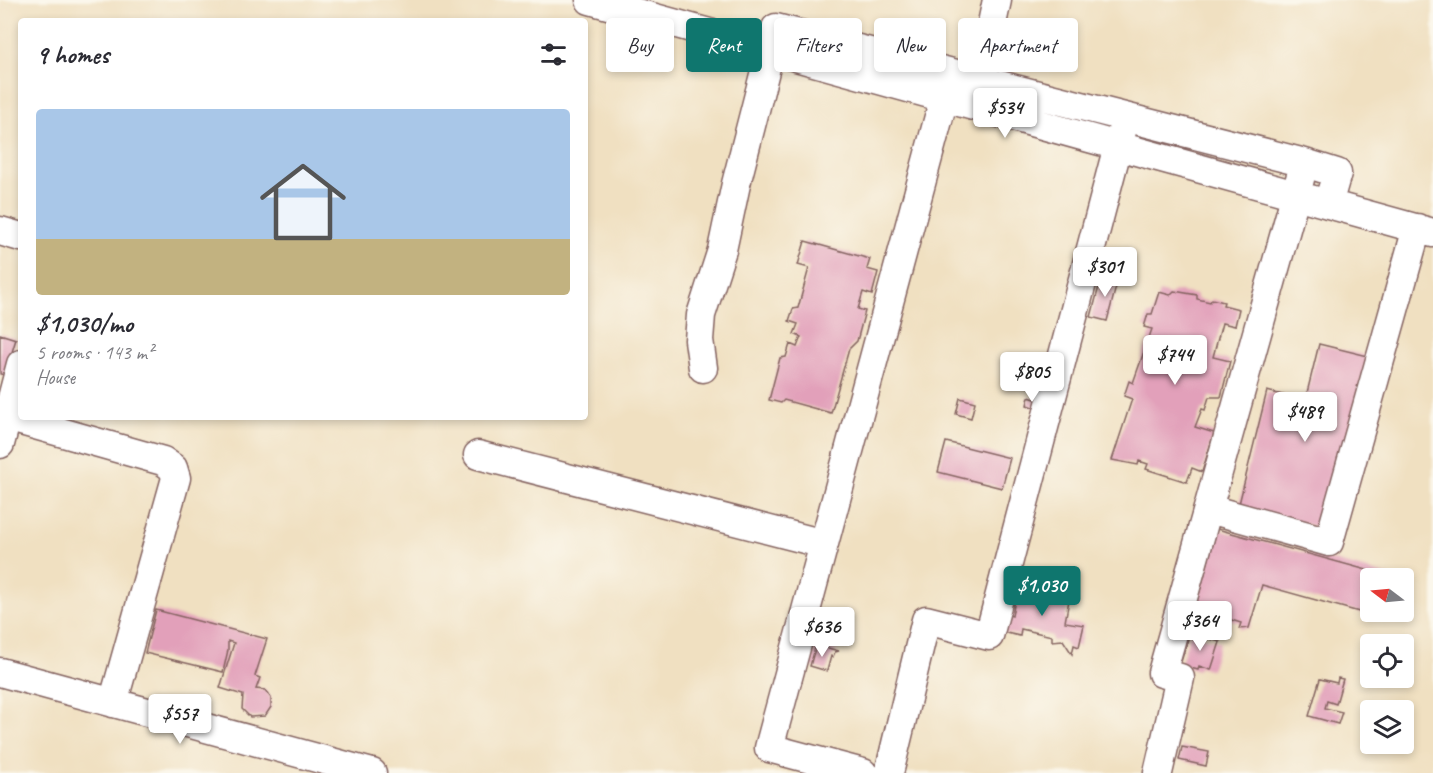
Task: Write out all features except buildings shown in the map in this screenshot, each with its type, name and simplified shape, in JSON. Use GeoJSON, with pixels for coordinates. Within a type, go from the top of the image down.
{"type":"FeatureCollection","features":[{"type":"Feature","properties":{"kind":"street"},"geometry":{"type":"LineString","coordinates":[[590,0],[770,50],[953,87],[1125,117],[1305,163],[1337,173],[1328,204]]}},
{"type":"Feature","properties":{"kind":"street"},"geometry":{"type":"LineString","coordinates":[[863,773],[769,748],[953,87],[997,0]]}},
{"type":"Feature","properties":{"kind":"street"},"geometry":{"type":"LineString","coordinates":[[703,368],[699,340],[701,315],[722,250],[770,50]]}},
{"type":"Feature","properties":{"kind":"street"},"geometry":{"type":"LineString","coordinates":[[953,87],[1117,146],[1425,230],[1329,542],[1209,509]]}},
{"type":"Feature","properties":{"kind":"street"},"geometry":{"type":"LineString","coordinates":[[889,773],[926,620],[989,636],[1125,117]]}},
{"type":"Feature","properties":{"kind":"street"},"geometry":{"type":"LineString","coordinates":[[1158,773],[1180,678],[1162,673],[1305,163]]}},
{"type":"Feature","properties":{"kind":"street"},"geometry":{"type":"LineString","coordinates":[[0,231],[18,236]]}},
{"type":"Feature","properties":{"kind":"street"},"geometry":{"type":"LineString","coordinates":[[0,444],[18,375]]}},
{"type":"Feature","properties":{"kind":"street"},"geometry":{"type":"LineString","coordinates":[[7,417],[163,461],[173,468],[176,478],[113,703]]}},
{"type":"Feature","properties":{"kind":"street"},"geometry":{"type":"LineString","coordinates":[[478,455],[824,544]]}},
{"type":"Feature","properties":{"kind":"street"},"geometry":{"type":"LineString","coordinates":[[0,672],[372,773]]}}]}
